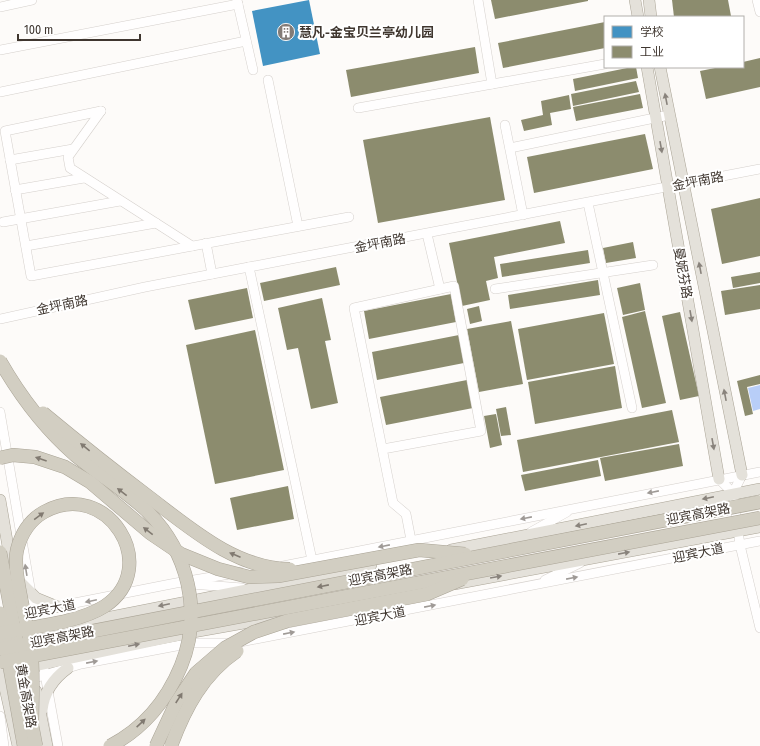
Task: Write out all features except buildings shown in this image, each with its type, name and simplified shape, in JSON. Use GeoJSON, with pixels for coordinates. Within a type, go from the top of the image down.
{"type":"FeatureCollection","features":[{"type":"Feature","properties":{"kind":"highway"},"geometry":{"type":"LineString","coordinates":[[0,361],[9,378],[27,404],[53,433],[75,455],[146,511],[167,535],[185,572],[190,594],[192,617],[190,637],[174,683],[160,704],[141,724],[120,741],[110,746]]}},
{"type":"Feature","properties":{"kind":"highway"},"geometry":{"type":"LineString","coordinates":[[9,378],[42,412],[111,469],[217,546],[256,563],[282,569],[419,550],[481,556]]}},
{"type":"Feature","properties":{"kind":"highway"},"geometry":{"type":"LineString","coordinates":[[0,458],[13,455],[35,457],[65,467],[90,482],[150,533],[175,550],[218,569],[249,577],[278,576],[313,565]]}},
{"type":"Feature","properties":{"kind":"highway","name":"迎宾高架路"},"geometry":{"type":"LineString","coordinates":[[0,649],[760,502]]}},
{"type":"Feature","properties":{"kind":"highway"},"geometry":{"type":"LineString","coordinates":[[0,633],[21,629],[28,627],[42,624],[61,621],[87,615],[106,605],[121,590],[128,576],[130,557],[125,538],[116,523],[102,511],[87,505],[70,504],[53,507],[37,516],[24,531],[17,551],[17,569],[26,621],[28,628],[32,650],[37,725]]}},
{"type":"Feature","properties":{"kind":"highway","name":"迎宾高架路"},"geometry":{"type":"LineString","coordinates":[[0,668],[484,570],[760,518]]}},
{"type":"Feature","properties":{"kind":"highway","name":"黄金高架路"},"geometry":{"type":"LineString","coordinates":[[0,552],[37,725],[36,746]]}},
{"type":"Feature","properties":{"kind":"highway"},"geometry":{"type":"LineString","coordinates":[[156,746],[176,703],[196,673],[225,648],[248,635],[287,621],[427,594],[484,570]]}},
{"type":"Feature","properties":{"kind":"highway","name":"黄金高架路"},"geometry":{"type":"LineString","coordinates":[[0,613],[24,746]]}},
{"type":"Feature","properties":{"kind":"highway"},"geometry":{"type":"LineString","coordinates":[[170,746],[182,716],[206,678],[228,657],[287,621]]}},
{"type":"Feature","properties":{"kind":"main road"},"geometry":{"type":"LineString","coordinates":[[635,0],[638,16]]}},
{"type":"Feature","properties":{"kind":"main road"},"geometry":{"type":"LineString","coordinates":[[649,0],[652,16]]}},
{"type":"Feature","properties":{"kind":"main road","name":"曼妮芬路"},"geometry":{"type":"LineString","coordinates":[[647,68],[720,479]]}},
{"type":"Feature","properties":{"kind":"main road","name":"曼妮芬路"},"geometry":{"type":"LineString","coordinates":[[660,68],[682,184],[742,475]]}},
{"type":"Feature","properties":{"kind":"main road","name":"迎宾大道"},"geometry":{"type":"LineString","coordinates":[[0,639],[247,589],[525,536],[733,493],[760,489]]}},
{"type":"Feature","properties":{"kind":"main road"},"geometry":{"type":"LineString","coordinates":[[0,500],[32,673],[37,725],[47,746]]}},
{"type":"Feature","properties":{"kind":"main road","name":"迎宾大道"},"geometry":{"type":"LineString","coordinates":[[0,668],[32,673],[193,632],[760,527]]}},
{"type":"Feature","properties":{"kind":"main road"},"geometry":{"type":"LineString","coordinates":[[13,572],[30,593],[43,602],[58,607]]}},
{"type":"Feature","properties":{"kind":"main road"},"geometry":{"type":"LineString","coordinates":[[0,668],[2,687],[18,746]]}},
{"type":"Feature","properties":{"kind":"main road"},"geometry":{"type":"LineString","coordinates":[[37,725],[48,690],[58,676],[68,668]]}},
{"type":"Feature","properties":{"kind":"main road"},"geometry":{"type":"LineString","coordinates":[[0,710],[14,731]]}},
{"type":"Feature","properties":{"kind":"street"},"geometry":{"type":"LineString","coordinates":[[0,7],[32,0]]}},
{"type":"Feature","properties":{"kind":"street"},"geometry":{"type":"LineString","coordinates":[[478,0],[492,84]]}},
{"type":"Feature","properties":{"kind":"street"},"geometry":{"type":"LineString","coordinates":[[757,0],[760,12]]}},
{"type":"Feature","properties":{"kind":"street"},"geometry":{"type":"LineString","coordinates":[[0,50],[238,2],[253,70]]}},
{"type":"Feature","properties":{"kind":"street"},"geometry":{"type":"LineString","coordinates":[[0,92],[246,41]]}},
{"type":"Feature","properties":{"kind":"street"},"geometry":{"type":"LineString","coordinates":[[358,108],[604,64]]}},
{"type":"Feature","properties":{"kind":"street"},"geometry":{"type":"LineString","coordinates":[[268,80],[298,226]]}},
{"type":"Feature","properties":{"kind":"street"},"geometry":{"type":"LineString","coordinates":[[192,246],[70,168],[68,157],[101,111],[5,131],[31,276],[349,217]]}},
{"type":"Feature","properties":{"kind":"street"},"geometry":{"type":"LineString","coordinates":[[510,148],[669,115]]}},
{"type":"Feature","properties":{"kind":"street"},"geometry":{"type":"LineString","coordinates":[[505,125],[523,215]]}},
{"type":"Feature","properties":{"kind":"street"},"geometry":{"type":"LineString","coordinates":[[10,160],[73,149]]}},
{"type":"Feature","properties":{"kind":"street","name":"金坪南路"},"geometry":{"type":"LineString","coordinates":[[0,319],[212,274],[428,234],[760,169]]}},
{"type":"Feature","properties":{"kind":"street"},"geometry":{"type":"LineString","coordinates":[[16,190],[84,178]]}},
{"type":"Feature","properties":{"kind":"street"},"geometry":{"type":"LineString","coordinates":[[3,222],[120,201]]}},
{"type":"Feature","properties":{"kind":"street"},"geometry":{"type":"LineString","coordinates":[[588,203],[632,408]]}},
{"type":"Feature","properties":{"kind":"street"},"geometry":{"type":"LineString","coordinates":[[26,246],[156,223]]}},
{"type":"Feature","properties":{"kind":"street"},"geometry":{"type":"LineString","coordinates":[[428,234],[440,289]]}},
{"type":"Feature","properties":{"kind":"street"},"geometry":{"type":"LineString","coordinates":[[206,243],[212,274]]}},
{"type":"Feature","properties":{"kind":"street"},"geometry":{"type":"LineString","coordinates":[[495,289],[653,265]]}},
{"type":"Feature","properties":{"kind":"street"},"geometry":{"type":"LineString","coordinates":[[249,267],[313,565]]}},
{"type":"Feature","properties":{"kind":"street"},"geometry":{"type":"LineString","coordinates":[[383,449],[481,431],[454,286],[354,308],[393,503],[406,514],[411,540]]}},
{"type":"Feature","properties":{"kind":"street"},"geometry":{"type":"LineString","coordinates":[[0,412],[30,593],[58,746]]}},
{"type":"Feature","properties":{"kind":"street","name":"迎宾大道"},"geometry":{"type":"LineString","coordinates":[[0,618],[176,582],[313,565],[411,540],[760,472]]}},
{"type":"Feature","properties":{"kind":"street"},"geometry":{"type":"LineString","coordinates":[[742,475],[733,493],[740,545],[760,628]]}},
{"type":"Feature","properties":{"kind":"street"},"geometry":{"type":"LineString","coordinates":[[720,479],[733,493]]}},
{"type":"Feature","properties":{"kind":"street"},"geometry":{"type":"LineString","coordinates":[[525,536],[574,508]]}},
{"type":"Feature","properties":{"kind":"street","name":"迎宾大道"},"geometry":{"type":"LineString","coordinates":[[44,670],[68,668],[192,643],[243,642],[760,541]]}},
{"type":"Feature","properties":{"kind":"street"},"geometry":{"type":"LineString","coordinates":[[535,586],[584,560]]}},
{"type":"Feature","properties":{"kind":"street"},"geometry":{"type":"LineString","coordinates":[[176,582],[247,589]]}},
{"type":"Feature","properties":{"kind":"street","name":"迎宾大道"},"geometry":{"type":"LineString","coordinates":[[2,687],[32,673]]}},
{"type":"Feature","properties":{"kind":"street"},"geometry":{"type":"LineString","coordinates":[[0,716],[4,746]]}},
{"type":"Feature","properties":{"kind":"water"},"geometry":{"type":"Polygon","coordinates":[[[760,385],[760,409],[753,411],[748,388],[760,385]]]}},
{"type":"Feature","properties":{"kind":"place","name":"慧凡-金宝贝兰亭幼儿园"},"geometry":{"type":"Point","coordinates":[286,32]}}]}
